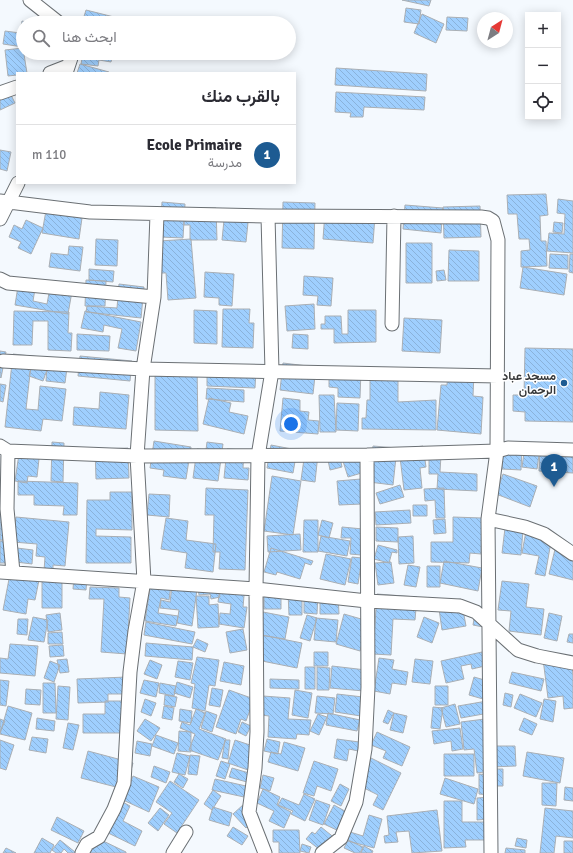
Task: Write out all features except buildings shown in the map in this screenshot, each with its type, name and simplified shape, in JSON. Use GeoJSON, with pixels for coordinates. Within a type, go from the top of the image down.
{"type":"FeatureCollection","features":[{"type":"Feature","properties":{"kind":"street"},"geometry":{"type":"LineString","coordinates":[[30,0],[50,16]]}},
{"type":"Feature","properties":{"kind":"street"},"geometry":{"type":"LineString","coordinates":[[52,72],[68,64]]}},
{"type":"Feature","properties":{"kind":"street"},"geometry":{"type":"LineString","coordinates":[[0,93],[16,86]]}},
{"type":"Feature","properties":{"kind":"street"},"geometry":{"type":"LineString","coordinates":[[0,219],[4,202],[17,184]]}},
{"type":"Feature","properties":{"kind":"street"},"geometry":{"type":"LineString","coordinates":[[4,202],[90,212],[268,216],[481,217],[488,218],[493,221],[498,240],[498,376],[497,451],[488,519],[491,853]]}},
{"type":"Feature","properties":{"kind":"street"},"geometry":{"type":"LineString","coordinates":[[82,853],[87,844],[99,837],[114,809],[124,783],[130,672],[135,631],[144,581],[137,456],[143,369],[154,297],[156,214]]}},
{"type":"Feature","properties":{"kind":"street"},"geometry":{"type":"LineString","coordinates":[[265,853],[249,812],[255,768],[257,732],[256,589],[258,456],[272,371],[268,216]]}},
{"type":"Feature","properties":{"kind":"street"},"geometry":{"type":"LineString","coordinates":[[392,324],[394,216]]}},
{"type":"Feature","properties":{"kind":"street"},"geometry":{"type":"LineString","coordinates":[[0,279],[8,283],[154,297]]}},
{"type":"Feature","properties":{"kind":"street"},"geometry":{"type":"LineString","coordinates":[[3,361],[143,369],[498,376]]}},
{"type":"Feature","properties":{"kind":"street"},"geometry":{"type":"LineString","coordinates":[[13,572],[7,509],[4,448],[137,456],[367,455],[497,451],[508,448],[573,450]]}},
{"type":"Feature","properties":{"kind":"street"},"geometry":{"type":"LineString","coordinates":[[322,853],[341,838],[356,802],[365,749],[368,688],[367,455]]}},
{"type":"Feature","properties":{"kind":"street"},"geometry":{"type":"LineString","coordinates":[[488,519],[525,526],[538,532],[573,554]]}},
{"type":"Feature","properties":{"kind":"street"},"geometry":{"type":"LineString","coordinates":[[0,572],[256,589],[367,601],[460,606],[476,612],[518,650],[537,656],[573,663]]}},
{"type":"Feature","properties":{"kind":"street"},"geometry":{"type":"LineString","coordinates":[[488,639],[503,637]]}},
{"type":"Feature","properties":{"kind":"street"},"geometry":{"type":"LineString","coordinates":[[173,853],[186,832]]}},
{"type":"Feature","properties":{"kind":"place","name":"مسجد عباد الرحمان"},"geometry":{"type":"Point","coordinates":[564,383]}},
{"type":"Feature","properties":{"kind":"place","name":"Ecole Primaire"},"geometry":{"type":"Point","coordinates":[554,487]}}]}
